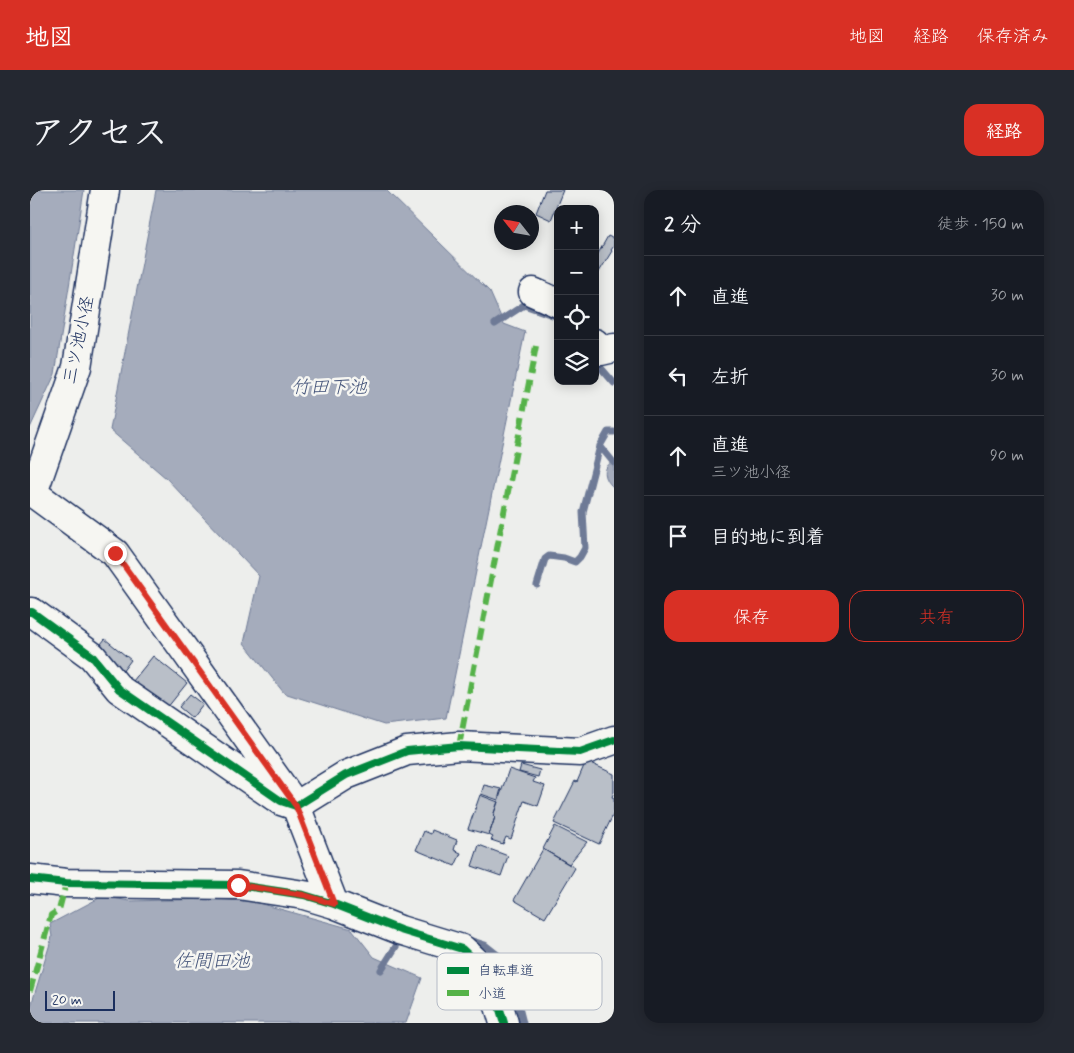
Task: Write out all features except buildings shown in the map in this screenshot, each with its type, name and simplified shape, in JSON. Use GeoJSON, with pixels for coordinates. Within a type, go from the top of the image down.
{"type":"FeatureCollection","features":[{"type":"Feature","properties":{"kind":"street","name":"三ツ池小径"},"geometry":{"type":"LineString","coordinates":[[105,190],[77,367],[32,492],[115,553],[296,806],[334,904]]}},
{"type":"Feature","properties":{"kind":"street"},"geometry":{"type":"LineString","coordinates":[[533,292],[554,301]]}},
{"type":"Feature","properties":{"kind":"street"},"geometry":{"type":"LineString","coordinates":[[599,348],[602,351],[614,348]]}},
{"type":"Feature","properties":{"kind":"street"},"geometry":{"type":"LineString","coordinates":[[30,612],[92,656],[119,689],[281,801],[296,806],[346,775],[408,751],[459,746],[580,752],[614,740]]}},
{"type":"Feature","properties":{"kind":"street"},"geometry":{"type":"LineString","coordinates":[[30,879],[66,883],[238,885],[304,895],[334,904],[405,932],[462,949],[466,953]]}},
{"type":"Feature","properties":{"kind":"street"},"geometry":{"type":"LineString","coordinates":[[500,1010],[504,1023]]}},
{"type":"Feature","properties":{"kind":"water"},"geometry":{"type":"Polygon","coordinates":[[[30,190],[84,190],[55,374],[30,428],[30,190]]]}},
{"type":"Feature","properties":{"kind":"water","name":"竹田下池"},"geometry":{"type":"Polygon","coordinates":[[[156,190],[386,190],[490,292],[504,324],[525,332],[446,718],[384,725],[284,693],[244,643],[259,576],[166,478],[110,430],[156,190]]]}},
{"type":"Feature","properties":{"kind":"water"},"geometry":{"type":"Polygon","coordinates":[[[614,461],[613,487],[605,473],[607,466],[614,461]]]}},
{"type":"Feature","properties":{"kind":"water","name":"佐間田池"},"geometry":{"type":"Polygon","coordinates":[[[103,896],[129,901],[213,899],[251,901],[352,929],[374,957],[422,978],[406,1023],[30,1023],[30,1009],[52,937],[50,924],[103,896]]]}},
{"type":"Feature","properties":{"kind":"waterway"},"geometry":{"type":"LineString","coordinates":[[495,324],[524,305],[554,316]]}},
{"type":"Feature","properties":{"kind":"waterway"},"geometry":{"type":"LineString","coordinates":[[599,366],[614,383]]}},
{"type":"Feature","properties":{"kind":"waterway"},"geometry":{"type":"LineString","coordinates":[[537,585],[545,559],[549,556],[575,562],[585,548],[583,512],[600,446],[608,432],[614,432]]}},
{"type":"Feature","properties":{"kind":"waterway"},"geometry":{"type":"LineString","coordinates":[[600,446],[614,463]]}},
{"type":"Feature","properties":{"kind":"waterway"},"geometry":{"type":"LineString","coordinates":[[381,970],[402,937]]}},
{"type":"Feature","properties":{"kind":"waterway"},"geometry":{"type":"LineString","coordinates":[[466,939],[485,945],[495,953]]}},
{"type":"Feature","properties":{"kind":"waterway"},"geometry":{"type":"LineString","coordinates":[[520,1010],[523,1023]]}},
{"type":"Feature","properties":{"kind":"marked path"},"geometry":{"type":"LineString","coordinates":[[459,746],[536,346]]}},
{"type":"Feature","properties":{"kind":"marked path"},"geometry":{"type":"LineString","coordinates":[[30,991],[51,915],[59,910],[66,883]]}},
{"type":"Feature","properties":{"kind":"cycle path"},"geometry":{"type":"LineString","coordinates":[[30,612],[92,656],[119,689],[281,801],[296,806],[346,775],[407,751],[459,746],[580,752],[614,740]]}},
{"type":"Feature","properties":{"kind":"cycle path"},"geometry":{"type":"LineString","coordinates":[[30,879],[66,883],[238,885],[304,895],[334,904],[400,930],[462,949],[466,953]]}},
{"type":"Feature","properties":{"kind":"cycle path"},"geometry":{"type":"LineString","coordinates":[[500,1010],[504,1023]]}},
{"type":"Feature","properties":{"kind":"route"},"geometry":{"type":"LineString","coordinates":[[115,553],[296,806],[334,904],[304,895],[238,885]]}}]}
